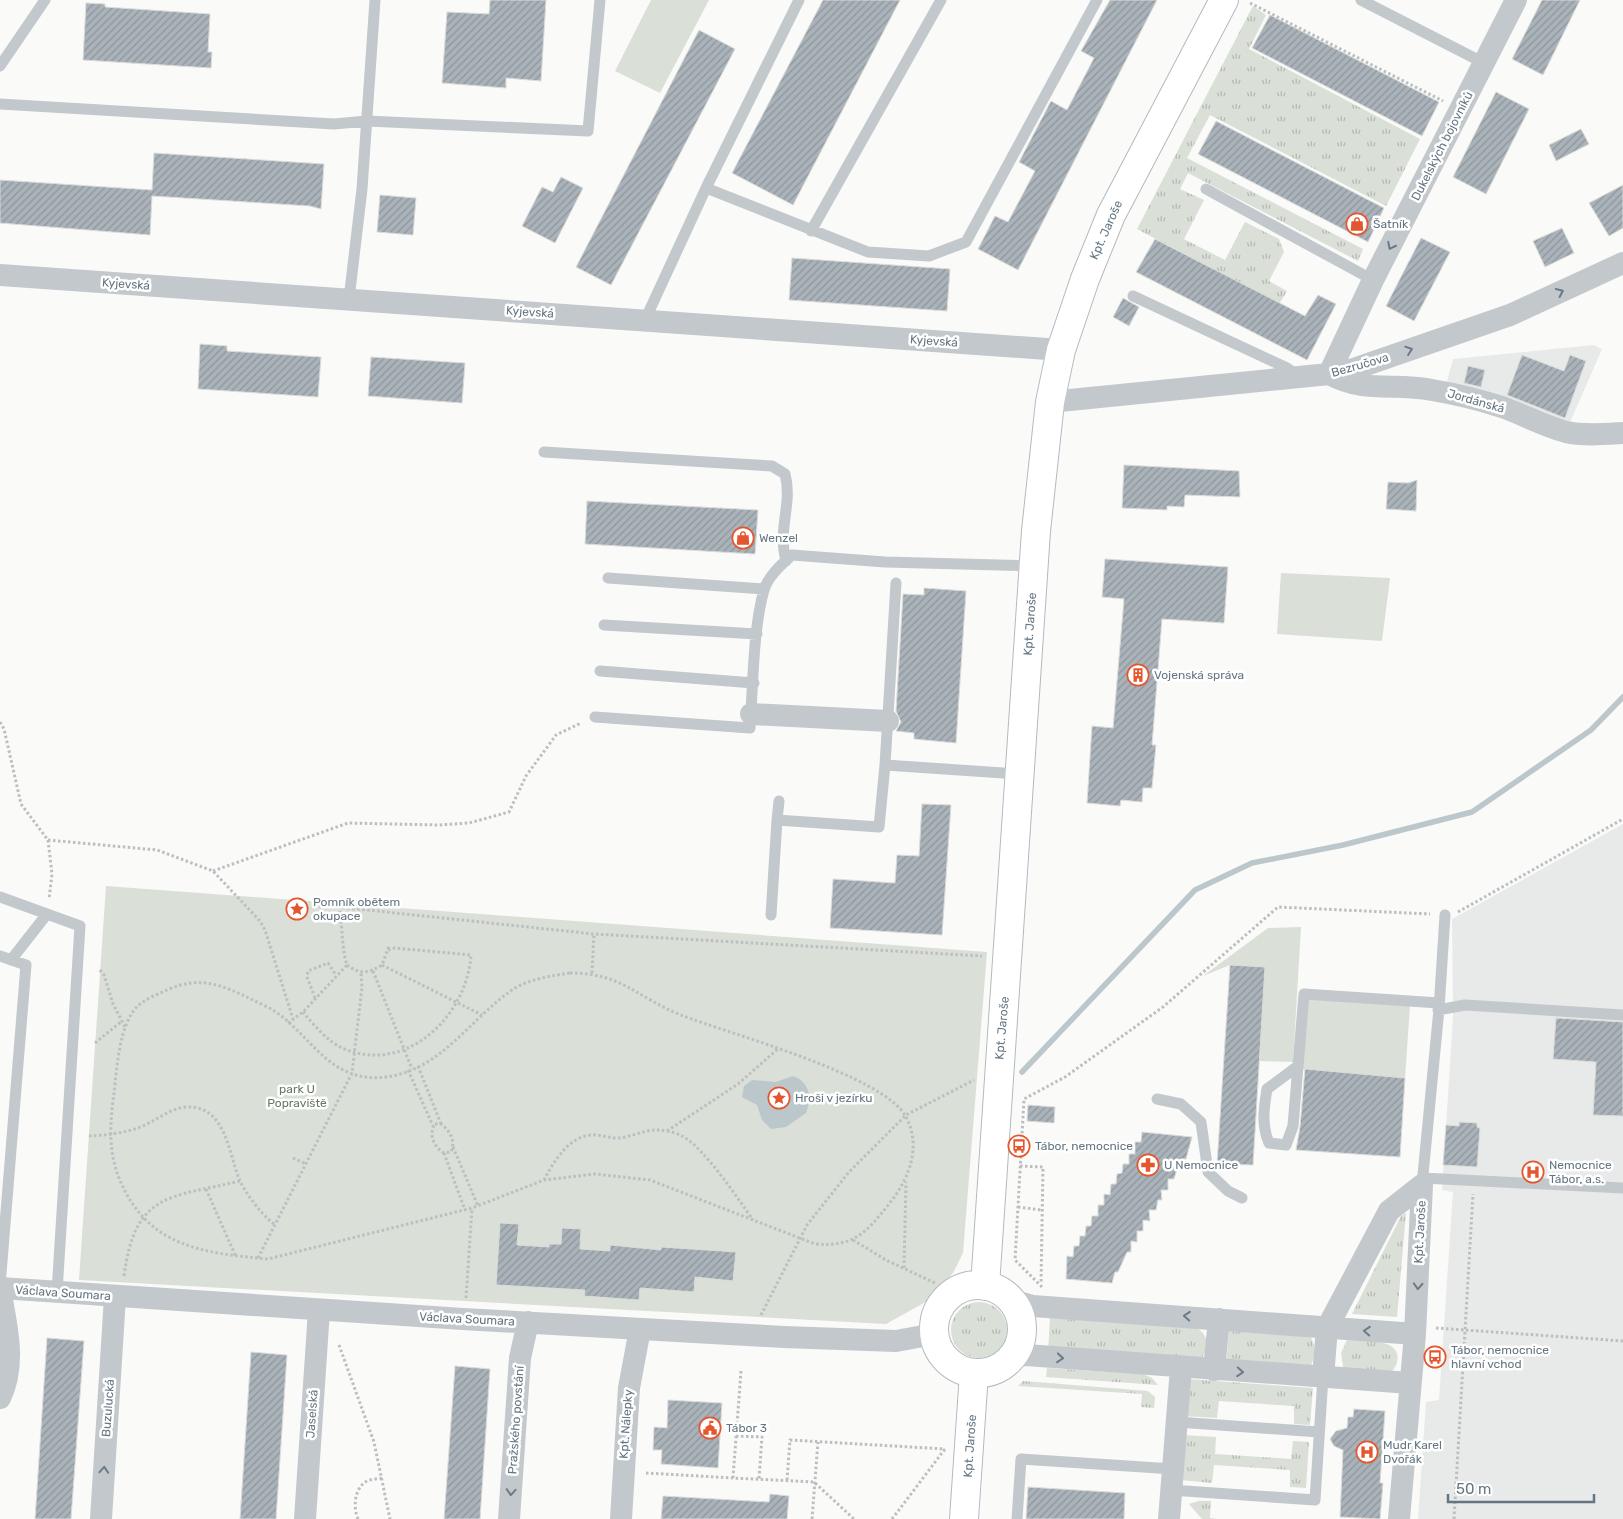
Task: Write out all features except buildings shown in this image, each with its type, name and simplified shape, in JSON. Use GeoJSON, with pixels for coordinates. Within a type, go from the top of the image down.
{"type":"FeatureCollection","features":[{"type":"Feature","properties":{"kind":"street","name":"Dukelských bojovníků"},"geometry":{"type":"LineString","coordinates":[[1329,374],[1373,280],[1516,0]]}},
{"type":"Feature","properties":{"kind":"street","name":"Kpt. Jaroše"},"geometry":{"type":"LineString","coordinates":[[985,1286],[999,1054],[1011,930],[1019,774],[1034,566],[1050,402],[1060,350],[1085,279],[1111,215],[1237,1]]}},
{"type":"Feature","properties":{"kind":"street","name":"Bezručova"},"geometry":{"type":"LineString","coordinates":[[1050,402],[1329,374],[1351,370],[1510,315],[1623,263]]}},
{"type":"Feature","properties":{"kind":"street","name":"Kyjevská"},"geometry":{"type":"LineString","coordinates":[[0,275],[1060,350]]}},
{"type":"Feature","properties":{"kind":"street","name":"Jordánská"},"geometry":{"type":"LineString","coordinates":[[1329,374],[1344,383],[1366,388],[1429,389],[1463,396],[1503,408],[1539,423],[1568,432],[1623,433]]}},
{"type":"Feature","properties":{"kind":"street"},"geometry":{"type":"LineString","coordinates":[[751,714],[888,721]]}},
{"type":"Feature","properties":{"kind":"street","name":"Kpt. Jaroše"},"geometry":{"type":"LineString","coordinates":[[1327,1328],[1389,1211],[1423,1181]]}},
{"type":"Feature","properties":{"kind":"street","name":"Kpt. Jaroše"},"geometry":{"type":"LineString","coordinates":[[1399,1519],[1416,1329],[1423,1181]]}},
{"type":"Feature","properties":{"kind":"street"},"geometry":{"type":"LineString","coordinates":[[1011,1300],[1021,1322],[1018,1346],[1012,1357],[1001,1366],[988,1372],[974,1373],[960,1369],[948,1360],[939,1349],[934,1334],[939,1308],[948,1297],[959,1289],[972,1285],[995,1288],[1011,1300],[1033,1306],[1327,1328],[1416,1329]]}},
{"type":"Feature","properties":{"kind":"street"},"geometry":{"type":"LineString","coordinates":[[0,1288],[9,1344],[9,1367],[0,1398]]}},
{"type":"Feature","properties":{"kind":"street","name":"Václava Soumara"},"geometry":{"type":"LineString","coordinates":[[0,1288],[319,1310],[640,1329],[896,1341],[934,1334]]}},
{"type":"Feature","properties":{"kind":"street","name":"Buzulucká"},"geometry":{"type":"LineString","coordinates":[[100,1519],[119,1297]]}},
{"type":"Feature","properties":{"kind":"street","name":"Jaselská"},"geometry":{"type":"LineString","coordinates":[[305,1519],[319,1310]]}},
{"type":"Feature","properties":{"kind":"street"},"geometry":{"type":"LineString","coordinates":[[1214,1370],[1220,1319]]}},
{"type":"Feature","properties":{"kind":"street","name":"Pražského povstání"},"geometry":{"type":"LineString","coordinates":[[509,1519],[520,1358],[528,1322]]}},
{"type":"Feature","properties":{"kind":"street"},"geometry":{"type":"LineString","coordinates":[[1323,1377],[1327,1328]]}},
{"type":"Feature","properties":{"kind":"street","name":"Kpt. Nálepky"},"geometry":{"type":"LineString","coordinates":[[621,1519],[629,1388],[640,1329]]}},
{"type":"Feature","properties":{"kind":"street"},"geometry":{"type":"LineString","coordinates":[[1012,1357],[1026,1355],[1181,1368],[1410,1383]]}},
{"type":"Feature","properties":{"kind":"street"},"geometry":{"type":"LineString","coordinates":[[1169,1519],[1181,1368]]}},
{"type":"Feature","properties":{"kind":"street","name":"Kpt. Jaroše"},"geometry":{"type":"LineString","coordinates":[[964,1519],[974,1373]]}},
{"type":"Feature","properties":{"kind":"lane"},"geometry":{"type":"LineString","coordinates":[[0,66],[45,0]]}},
{"type":"Feature","properties":{"kind":"lane"},"geometry":{"type":"LineString","coordinates":[[349,299],[361,198],[375,0]]}},
{"type":"Feature","properties":{"kind":"lane"},"geometry":{"type":"LineString","coordinates":[[0,104],[334,124],[367,121],[588,131],[600,0]]}},
{"type":"Feature","properties":{"kind":"lane"},"geometry":{"type":"LineString","coordinates":[[645,320],[706,188],[799,0]]}},
{"type":"Feature","properties":{"kind":"lane"},"geometry":{"type":"LineString","coordinates":[[811,231],[941,0]]}},
{"type":"Feature","properties":{"kind":"lane"},"geometry":{"type":"LineString","coordinates":[[706,188],[868,252],[929,256],[966,242],[1096,0]]}},
{"type":"Feature","properties":{"kind":"lane"},"geometry":{"type":"LineString","coordinates":[[1361,0],[1484,64]]}},
{"type":"Feature","properties":{"kind":"lane"},"geometry":{"type":"LineString","coordinates":[[1206,189],[1373,280]]}},
{"type":"Feature","properties":{"kind":"lane"},"geometry":{"type":"LineString","coordinates":[[1133,296],[1288,368],[1300,377]]}},
{"type":"Feature","properties":{"kind":"lane"},"geometry":{"type":"LineString","coordinates":[[544,452],[772,466],[785,474],[787,483],[781,535],[786,560]]}},
{"type":"Feature","properties":{"kind":"lane"},"geometry":{"type":"LineString","coordinates":[[595,717],[750,728],[757,634],[764,589],[777,569],[792,554],[885,562],[1034,566]]}},
{"type":"Feature","properties":{"kind":"lane"},"geometry":{"type":"LineString","coordinates":[[608,578],[764,589]]}},
{"type":"Feature","properties":{"kind":"lane"},"geometry":{"type":"LineString","coordinates":[[777,820],[879,828],[885,765],[896,583]]}},
{"type":"Feature","properties":{"kind":"lane"},"geometry":{"type":"LineString","coordinates":[[604,625],[757,634]]}},
{"type":"Feature","properties":{"kind":"lane"},"geometry":{"type":"LineString","coordinates":[[600,671],[754,683]]}},
{"type":"Feature","properties":{"kind":"lane"},"geometry":{"type":"LineString","coordinates":[[885,765],[1019,774]]}},
{"type":"Feature","properties":{"kind":"lane"},"geometry":{"type":"LineString","coordinates":[[771,915],[779,801]]}},
{"type":"Feature","properties":{"kind":"lane"},"geometry":{"type":"LineString","coordinates":[[0,897],[80,926],[57,1292]]}},
{"type":"Feature","properties":{"kind":"lane"},"geometry":{"type":"LineString","coordinates":[[0,1288],[26,965],[6,958],[47,914]]}},
{"type":"Feature","properties":{"kind":"lane"},"geometry":{"type":"LineString","coordinates":[[1445,915],[1439,1006],[1423,1181],[1474,1180],[1623,1188]]}},
{"type":"Feature","properties":{"kind":"lane"},"geometry":{"type":"LineString","coordinates":[[1298,1066],[1268,1088],[1263,1111],[1263,1130],[1269,1143],[1286,1145],[1293,1126],[1298,1066],[1304,994],[1439,1006],[1465,1004],[1623,1015]]}},
{"type":"Feature","properties":{"kind":"lane"},"geometry":{"type":"LineString","coordinates":[[1156,1099],[1181,1104],[1201,1122],[1208,1172],[1228,1191],[1242,1198]]}},
{"type":"Feature","properties":{"kind":"lane"},"geometry":{"type":"LineString","coordinates":[[1017,1519],[1021,1459],[1315,1500],[1323,1377]]}},
{"type":"Feature","properties":{"kind":"lane"},"geometry":{"type":"LineString","coordinates":[[1177,1422],[1320,1432]]}},
{"type":"Feature","properties":{"kind":"path"},"geometry":{"type":"LineString","coordinates":[[1237,1],[1444,101]]}},
{"type":"Feature","properties":{"kind":"path"},"geometry":{"type":"LineString","coordinates":[[213,870],[348,824],[438,825],[470,823],[509,812],[526,776],[556,735],[595,717]]}},
{"type":"Feature","properties":{"kind":"path"},"geometry":{"type":"LineString","coordinates":[[0,722],[4,729],[20,804],[48,840],[52,874],[47,914]]}},
{"type":"Feature","properties":{"kind":"path"},"geometry":{"type":"LineString","coordinates":[[1041,1284],[1015,1260],[1024,1099],[1065,1077],[1163,1007],[1278,907],[1452,915],[1623,819]]}},
{"type":"Feature","properties":{"kind":"path"},"geometry":{"type":"LineString","coordinates":[[48,840],[157,850],[213,870],[260,921],[265,930],[293,1019]]}},
{"type":"Feature","properties":{"kind":"path"},"geometry":{"type":"LineString","coordinates":[[319,906],[594,934],[982,956]]}},
{"type":"Feature","properties":{"kind":"path"},"geometry":{"type":"LineString","coordinates":[[303,1012],[334,1044],[354,1052],[378,1054],[405,1050],[439,1027],[458,1003],[468,976],[471,955],[396,948],[388,948],[382,965],[373,971],[361,973],[347,965],[342,950],[343,928],[338,907]]}},
{"type":"Feature","properties":{"kind":"path"},"geometry":{"type":"LineString","coordinates":[[592,973],[594,934]]}},
{"type":"Feature","properties":{"kind":"path"},"geometry":{"type":"LineString","coordinates":[[315,998],[307,977],[308,970],[328,963],[336,975]]}},
{"type":"Feature","properties":{"kind":"path"},"geometry":{"type":"LineString","coordinates":[[288,1023],[303,1012],[347,965]]}},
{"type":"Feature","properties":{"kind":"path"},"geometry":{"type":"LineString","coordinates":[[382,965],[482,1015]]}},
{"type":"Feature","properties":{"kind":"path"},"geometry":{"type":"LineString","coordinates":[[100,970],[104,975],[108,992],[126,1028]]}},
{"type":"Feature","properties":{"kind":"path"},"geometry":{"type":"LineString","coordinates":[[373,971],[433,1126],[433,1140],[444,1153],[465,1210]]}},
{"type":"Feature","properties":{"kind":"path"},"geometry":{"type":"LineString","coordinates":[[258,1258],[352,1073],[362,986],[361,973]]}},
{"type":"Feature","properties":{"kind":"path"},"geometry":{"type":"LineString","coordinates":[[592,973],[617,980],[682,1015],[779,1048],[869,1085],[883,1093],[906,1115],[914,1138],[912,1161],[906,1179],[869,1229],[853,1240],[829,1245],[815,1244],[800,1239],[650,1180],[595,1174],[544,1180],[465,1210],[277,1257],[258,1258],[236,1257],[178,1242],[155,1228],[143,1216],[130,1199],[118,1175],[110,1134],[117,1065],[126,1028],[131,1016],[142,1003],[175,987],[198,982],[224,987],[275,1011],[317,1052],[334,1065],[352,1073],[380,1077],[410,1070],[418,1066],[458,1039],[482,1015],[512,990],[525,983],[555,975],[592,973]]}},
{"type":"Feature","properties":{"kind":"path"},"geometry":{"type":"LineString","coordinates":[[95,1044],[122,1021]]}},
{"type":"Feature","properties":{"kind":"path"},"geometry":{"type":"LineString","coordinates":[[666,1131],[738,1084],[779,1048]]}},
{"type":"Feature","properties":{"kind":"path"},"geometry":{"type":"LineString","coordinates":[[418,1066],[441,1124],[452,1136],[453,1147],[478,1206]]}},
{"type":"Feature","properties":{"kind":"path"},"geometry":{"type":"LineString","coordinates":[[757,1324],[800,1239],[822,1204],[849,1172],[906,1115],[974,1080]]}},
{"type":"Feature","properties":{"kind":"path"},"geometry":{"type":"LineString","coordinates":[[89,1136],[110,1134],[146,1125],[178,1108],[192,1107],[203,1109],[219,1122],[240,1181],[251,1198],[274,1224]]}},
{"type":"Feature","properties":{"kind":"path"},"geometry":{"type":"LineString","coordinates":[[433,1126],[441,1124]]}},
{"type":"Feature","properties":{"kind":"path"},"geometry":{"type":"LineString","coordinates":[[544,1180],[564,1151],[581,1138],[594,1135],[618,1138],[654,1130],[666,1131],[682,1136],[697,1149],[724,1179],[754,1220]]}},
{"type":"Feature","properties":{"kind":"path"},"geometry":{"type":"LineString","coordinates":[[444,1153],[451,1152],[453,1147]]}},
{"type":"Feature","properties":{"kind":"path"},"geometry":{"type":"LineString","coordinates":[[293,1158],[306,1164]]}},
{"type":"Feature","properties":{"kind":"path"},"geometry":{"type":"LineString","coordinates":[[1020,1166],[1044,1167],[1041,1210],[1041,1284],[1043,1291]]}},
{"type":"Feature","properties":{"kind":"path"},"geometry":{"type":"LineString","coordinates":[[904,1268],[906,1179]]}},
{"type":"Feature","properties":{"kind":"path"},"geometry":{"type":"LineString","coordinates":[[1454,1519],[1474,1180]]}},
{"type":"Feature","properties":{"kind":"path"},"geometry":{"type":"LineString","coordinates":[[119,1297],[134,1232],[143,1216],[155,1204],[168,1198],[240,1181]]}},
{"type":"Feature","properties":{"kind":"path"},"geometry":{"type":"LineString","coordinates":[[206,1189],[236,1257]]}},
{"type":"Feature","properties":{"kind":"path"},"geometry":{"type":"LineString","coordinates":[[1018,1207],[1041,1210]]}},
{"type":"Feature","properties":{"kind":"path"},"geometry":{"type":"LineString","coordinates":[[464,1319],[472,1208]]}},
{"type":"Feature","properties":{"kind":"path"},"geometry":{"type":"LineString","coordinates":[[853,1240],[937,1284]]}},
{"type":"Feature","properties":{"kind":"path"},"geometry":{"type":"LineString","coordinates":[[1416,1329],[1623,1341]]}},
{"type":"Feature","properties":{"kind":"path"},"geometry":{"type":"LineString","coordinates":[[339,1346],[374,1442],[390,1519]]}},
{"type":"Feature","properties":{"kind":"path"},"geometry":{"type":"LineString","coordinates":[[733,1478],[741,1371]]}},
{"type":"Feature","properties":{"kind":"path"},"geometry":{"type":"LineString","coordinates":[[736,1436],[762,1437],[759,1479]]}},
{"type":"Feature","properties":{"kind":"path"},"geometry":{"type":"LineString","coordinates":[[787,1480],[790,1440],[945,1449],[892,1519]]}},
{"type":"Feature","properties":{"kind":"path"},"geometry":{"type":"LineString","coordinates":[[812,1519],[818,1442]]}},
{"type":"Feature","properties":{"kind":"path"},"geometry":{"type":"LineString","coordinates":[[646,1473],[814,1482],[854,1519]]}},
{"type":"Feature","properties":{"kind":"path"},"geometry":{"type":"LineString","coordinates":[[358,1519],[356,1498],[362,1485],[368,1480],[383,1478]]}},
{"type":"Feature","properties":{"kind":"shaded area"},"geometry":{"type":"Polygon","coordinates":[[[1594,345],[1602,349],[1569,425],[1446,385],[1453,359],[1594,345]]]}},
{"type":"Feature","properties":{"kind":"shaded area","name":"Nemocnice Tábor, a.s."},"geometry":{"type":"Polygon","coordinates":[[[1623,824],[1623,1519],[1418,1519],[1426,1402],[1439,1400],[1453,1192],[1442,1190],[1453,1016],[1452,919],[1623,824]]]}},
{"type":"Feature","properties":{"kind":"shaded area"},"geometry":{"type":"Polygon","coordinates":[[[793,1076],[803,1082],[808,1091],[809,1102],[806,1113],[786,1127],[771,1129],[762,1120],[757,1105],[742,1097],[744,1086],[752,1080],[776,1082],[793,1076]]]}},
{"type":"Feature","properties":{"kind":"green space"},"geometry":{"type":"Polygon","coordinates":[[[651,0],[709,0],[660,93],[615,71],[651,0]]]}},
{"type":"Feature","properties":{"kind":"green space"},"geometry":{"type":"Polygon","coordinates":[[[1253,6],[1266,15],[1249,49],[1420,139],[1386,206],[1210,115],[1187,158],[1363,249],[1358,261],[1188,173],[1180,189],[1204,200],[1184,239],[1225,260],[1245,222],[1279,239],[1284,252],[1269,281],[1287,291],[1279,304],[1137,229],[1253,6]]]}},
{"type":"Feature","properties":{"kind":"green space"},"geometry":{"type":"Polygon","coordinates":[[[1281,573],[1390,578],[1382,641],[1277,634],[1281,573]]]}},
{"type":"Feature","properties":{"kind":"green space","name":"park U Popraviště"},"geometry":{"type":"Polygon","coordinates":[[[106,886],[987,952],[963,1253],[953,1273],[931,1299],[886,1324],[79,1280],[106,886]]]}},
{"type":"Feature","properties":{"kind":"green space"},"geometry":{"type":"Polygon","coordinates":[[[1301,927],[1293,1062],[1259,1061],[1265,967],[1230,965],[1203,976],[1268,928],[1301,927]]]}},
{"type":"Feature","properties":{"kind":"green space"},"geometry":{"type":"Polygon","coordinates":[[[1307,998],[1410,1005],[1405,1078],[1302,1069],[1307,998]]]}},
{"type":"Feature","properties":{"kind":"green space"},"geometry":{"type":"Polygon","coordinates":[[[1406,1213],[1397,1317],[1352,1314],[1401,1216],[1406,1213]]]}},
{"type":"Feature","properties":{"kind":"green space"},"geometry":{"type":"Polygon","coordinates":[[[973,1302],[985,1302],[995,1306],[1003,1314],[1007,1330],[1003,1346],[995,1354],[985,1358],[973,1358],[963,1354],[955,1346],[951,1336],[951,1324],[955,1314],[963,1306],[973,1302]]]}},
{"type":"Feature","properties":{"kind":"green space"},"geometry":{"type":"Polygon","coordinates":[[[1050,1318],[1197,1328],[1206,1338],[1207,1346],[1201,1359],[1048,1352],[1050,1318]]]}},
{"type":"Feature","properties":{"kind":"green space"},"geometry":{"type":"Polygon","coordinates":[[[1229,1331],[1311,1337],[1315,1350],[1313,1361],[1309,1370],[1226,1365],[1229,1331]]]}},
{"type":"Feature","properties":{"kind":"green space"},"geometry":{"type":"Polygon","coordinates":[[[1347,1340],[1388,1344],[1394,1348],[1397,1354],[1395,1368],[1383,1375],[1344,1373],[1341,1353],[1347,1340]]]}},
{"type":"Feature","properties":{"kind":"green space"},"geometry":{"type":"Polygon","coordinates":[[[1047,1368],[1143,1374],[1152,1378],[1158,1385],[1046,1377],[1047,1368]]]}},
{"type":"Feature","properties":{"kind":"green space"},"geometry":{"type":"Polygon","coordinates":[[[1187,1379],[1313,1388],[1310,1425],[1294,1424],[1294,1406],[1219,1401],[1217,1418],[1184,1416],[1187,1379]]]}},
{"type":"Feature","properties":{"kind":"green space"},"geometry":{"type":"Polygon","coordinates":[[[1023,1381],[1148,1391],[1155,1397],[1154,1408],[1141,1407],[1142,1394],[1018,1386],[1023,1381]]]}},
{"type":"Feature","properties":{"kind":"green space"},"geometry":{"type":"Polygon","coordinates":[[[1183,1435],[1216,1437],[1215,1454],[1291,1459],[1293,1441],[1309,1442],[1306,1488],[1290,1487],[1290,1470],[1214,1465],[1212,1483],[1180,1480],[1183,1435]]]}},
{"type":"Feature","properties":{"kind":"green space"},"geometry":{"type":"Polygon","coordinates":[[[1199,1501],[1211,1501],[1210,1518],[1217,1519],[1202,1519],[1189,1504],[1199,1501]]]}},
{"type":"Feature","properties":{"kind":"waterway"},"geometry":{"type":"LineString","coordinates":[[1022,1072],[1195,890],[1252,863],[1343,845],[1472,812],[1591,730],[1623,697]]}},
{"type":"Feature","properties":{"kind":"place","name":"Šatník"},"geometry":{"type":"Point","coordinates":[1357,224]}},
{"type":"Feature","properties":{"kind":"place","name":"Wenzel"},"geometry":{"type":"Point","coordinates":[743,538]}},
{"type":"Feature","properties":{"kind":"place","name":"Vojenská správa"},"geometry":{"type":"Point","coordinates":[1138,675]}},
{"type":"Feature","properties":{"kind":"place","name":"Pomník obětem okupace"},"geometry":{"type":"Point","coordinates":[297,909]}},
{"type":"Feature","properties":{"kind":"place","name":"Hroši v jezírku"},"geometry":{"type":"Point","coordinates":[779,1098]}},
{"type":"Feature","properties":{"kind":"place","name":"Tábor, nemocnice"},"geometry":{"type":"Point","coordinates":[1019,1146]}},
{"type":"Feature","properties":{"kind":"place","name":"U Nemocnice"},"geometry":{"type":"Point","coordinates":[1148,1165]}},
{"type":"Feature","properties":{"kind":"place","name":"Nemocnice Tábor, a.s."},"geometry":{"type":"Point","coordinates":[1533,1172]}},
{"type":"Feature","properties":{"kind":"place","name":"Tábor, nemocnice hlavní vchod"},"geometry":{"type":"Point","coordinates":[1435,1357]}},
{"type":"Feature","properties":{"kind":"place","name":"Tábor 3"},"geometry":{"type":"Point","coordinates":[710,1428]}},
{"type":"Feature","properties":{"kind":"place","name":"Mudr Karel Dvořák"},"geometry":{"type":"Point","coordinates":[1367,1452]}}]}
